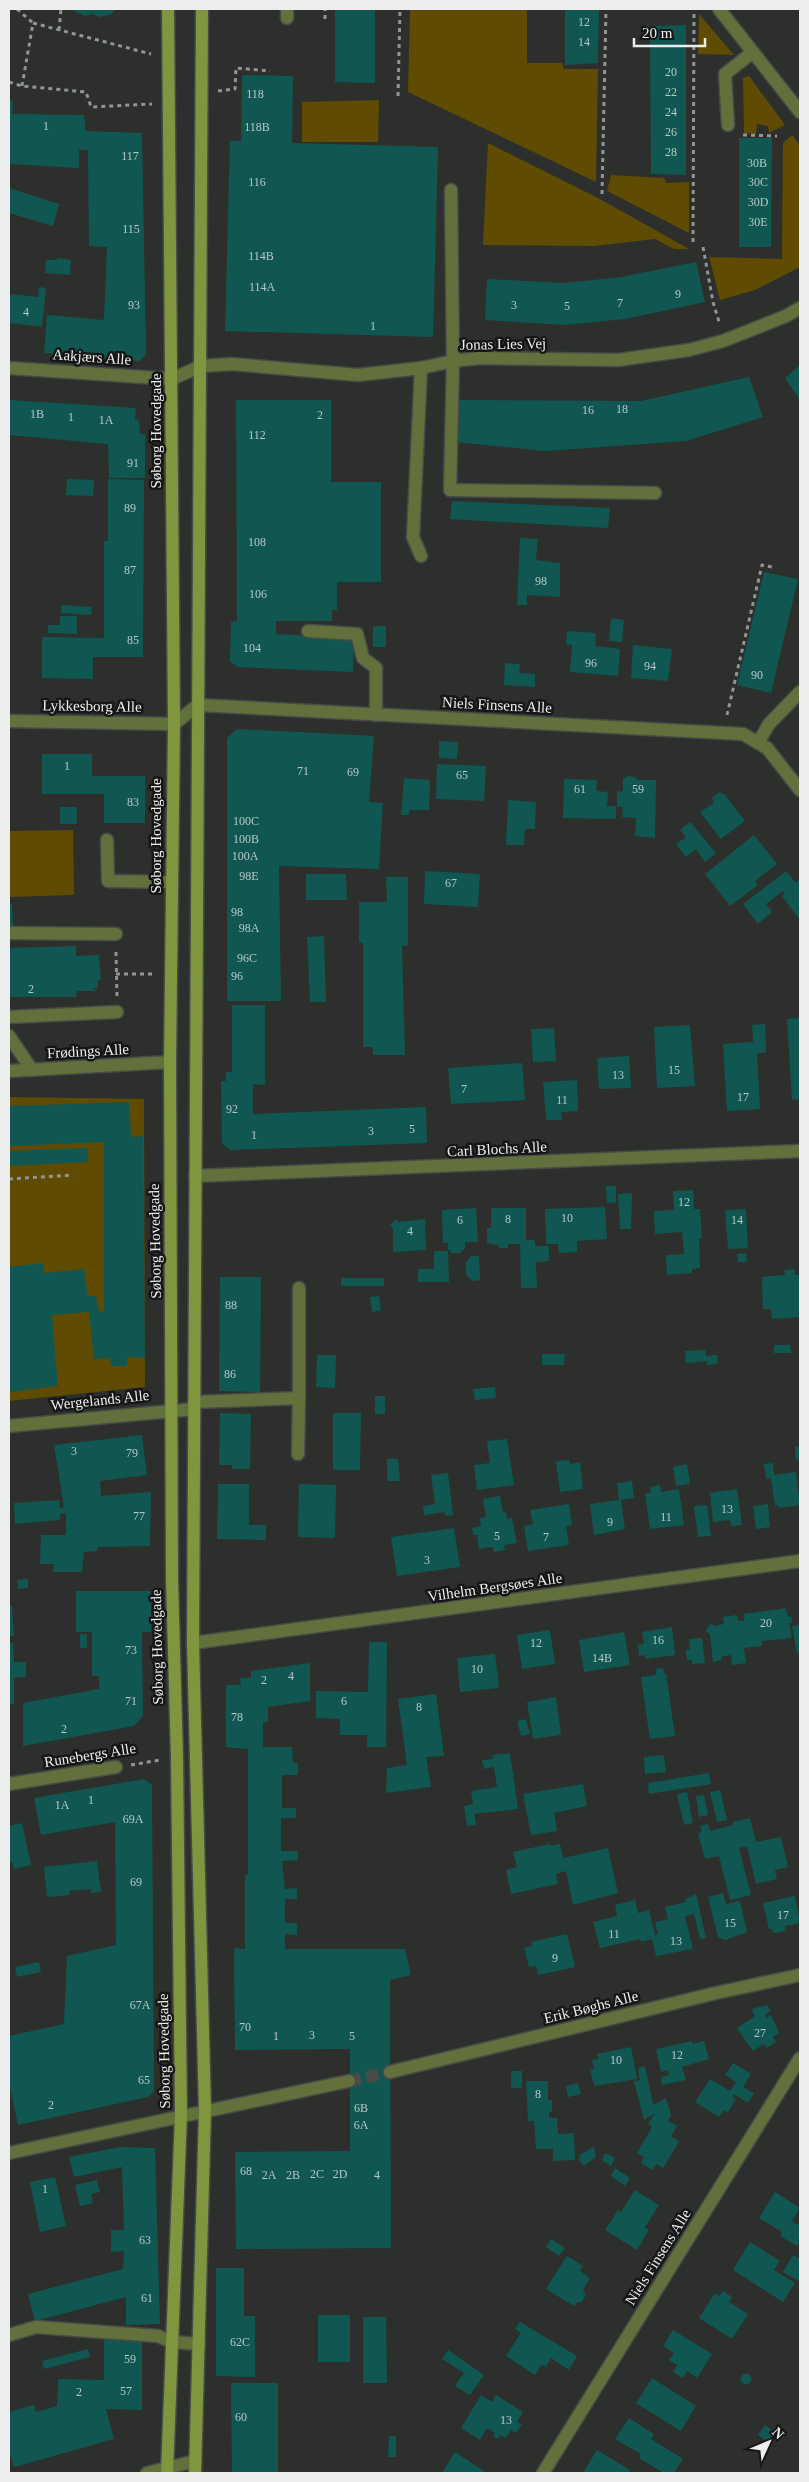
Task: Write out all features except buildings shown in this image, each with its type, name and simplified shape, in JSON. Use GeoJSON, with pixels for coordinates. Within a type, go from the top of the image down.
{"type":"FeatureCollection","features":[{"type":"Feature","properties":{"kind":"street","name":"Søborg Hovedgade"},"geometry":{"type":"LineString","coordinates":[[167,2470],[181,2115],[177,1758],[173,1646],[170,1062],[174,724],[168,9]]}},
{"type":"Feature","properties":{"kind":"street"},"geometry":{"type":"LineString","coordinates":[[148,2473],[195,2467],[205,2110],[193,1643],[198,705],[202,366],[202,9]]}},
{"type":"Feature","properties":{"kind":"street"},"geometry":{"type":"LineString","coordinates":[[719,9],[800,112]]}},
{"type":"Feature","properties":{"kind":"street"},"geometry":{"type":"LineString","coordinates":[[728,125],[724,74],[753,52]]}},
{"type":"Feature","properties":{"kind":"street"},"geometry":{"type":"LineString","coordinates":[[451,190],[453,361],[450,490],[656,493]]}},
{"type":"Feature","properties":{"kind":"street","name":"Jonas Lies Vej"},"geometry":{"type":"LineString","coordinates":[[172,379],[202,366],[232,364],[358,375],[422,368],[453,361],[480,358],[618,360],[688,350],[726,340],[800,308]]}},
{"type":"Feature","properties":{"kind":"street","name":"Aakjærs Alle"},"geometry":{"type":"LineString","coordinates":[[9,368],[172,379]]}},
{"type":"Feature","properties":{"kind":"street"},"geometry":{"type":"LineString","coordinates":[[421,556],[413,536],[422,368]]}},
{"type":"Feature","properties":{"kind":"street"},"geometry":{"type":"LineString","coordinates":[[308,631],[357,634],[363,658],[376,668],[376,715]]}},
{"type":"Feature","properties":{"kind":"street"},"geometry":{"type":"LineString","coordinates":[[758,742],[769,724],[800,692]]}},
{"type":"Feature","properties":{"kind":"street"},"geometry":{"type":"LineString","coordinates":[[174,724],[198,705]]}},
{"type":"Feature","properties":{"kind":"street","name":"Niels Finsens Alle"},"geometry":{"type":"LineString","coordinates":[[198,705],[743,734],[767,748],[800,790]]}},
{"type":"Feature","properties":{"kind":"street","name":"Lykkesborg Alle"},"geometry":{"type":"LineString","coordinates":[[9,721],[174,724]]}},
{"type":"Feature","properties":{"kind":"street"},"geometry":{"type":"LineString","coordinates":[[107,840],[108,881],[172,882]]}},
{"type":"Feature","properties":{"kind":"street"},"geometry":{"type":"LineString","coordinates":[[9,933],[116,934]]}},
{"type":"Feature","properties":{"kind":"street"},"geometry":{"type":"LineString","coordinates":[[9,1017],[117,1012]]}},
{"type":"Feature","properties":{"kind":"street"},"geometry":{"type":"LineString","coordinates":[[9,1036],[32,1070]]}},
{"type":"Feature","properties":{"kind":"street","name":"Frødings Alle"},"geometry":{"type":"LineString","coordinates":[[9,1071],[170,1062]]}},
{"type":"Feature","properties":{"kind":"street","name":"Carl Blochs Alle"},"geometry":{"type":"LineString","coordinates":[[196,1176],[800,1151]]}},
{"type":"Feature","properties":{"kind":"street"},"geometry":{"type":"LineString","coordinates":[[298,1454],[299,1288]]}},
{"type":"Feature","properties":{"kind":"street","name":"Wergelands Alle"},"geometry":{"type":"LineString","coordinates":[[9,1426],[194,1405],[299,1398]]}},
{"type":"Feature","properties":{"kind":"street","name":"Vilhelm Bergsøes Alle"},"geometry":{"type":"LineString","coordinates":[[193,1643],[800,1561]]}},
{"type":"Feature","properties":{"kind":"street","name":"Runebergs Alle"},"geometry":{"type":"LineString","coordinates":[[9,1784],[116,1767]]}},
{"type":"Feature","properties":{"kind":"street","name":"Erik Bøghs Alle"},"geometry":{"type":"LineString","coordinates":[[390,2072],[716,1993],[800,1975]]}},
{"type":"Feature","properties":{"kind":"street","name":"Niels Finsens Alle"},"geometry":{"type":"LineString","coordinates":[[543,2473],[800,2058]]}},
{"type":"Feature","properties":{"kind":"street"},"geometry":{"type":"LineString","coordinates":[[9,2153],[181,2115],[349,2081]]}},
{"type":"Feature","properties":{"kind":"street"},"geometry":{"type":"LineString","coordinates":[[9,2335],[36,2327],[158,2336],[172,2342],[198,2344]]}},
{"type":"Feature","properties":{"kind":"path"},"geometry":{"type":"LineString","coordinates":[[17,9],[33,23],[169,58]]}},
{"type":"Feature","properties":{"kind":"path"},"geometry":{"type":"LineString","coordinates":[[59,30],[61,9]]}},
{"type":"Feature","properties":{"kind":"path"},"geometry":{"type":"LineString","coordinates":[[325,9],[325,19]]}},
{"type":"Feature","properties":{"kind":"path"},"geometry":{"type":"LineString","coordinates":[[398,96],[400,9]]}},
{"type":"Feature","properties":{"kind":"path"},"geometry":{"type":"LineString","coordinates":[[602,194],[606,9]]}},
{"type":"Feature","properties":{"kind":"path"},"geometry":{"type":"LineString","coordinates":[[693,242],[694,9]]}},
{"type":"Feature","properties":{"kind":"path"},"geometry":{"type":"LineString","coordinates":[[22,86],[33,23]]}},
{"type":"Feature","properties":{"kind":"path"},"geometry":{"type":"LineString","coordinates":[[202,93],[235,89],[236,68],[270,71]]}},
{"type":"Feature","properties":{"kind":"path"},"geometry":{"type":"LineString","coordinates":[[9,82],[22,86],[86,92],[91,107],[169,104]]}},
{"type":"Feature","properties":{"kind":"path"},"geometry":{"type":"LineString","coordinates":[[728,125],[741,135],[777,136]]}},
{"type":"Feature","properties":{"kind":"path"},"geometry":{"type":"LineString","coordinates":[[703,247],[713,302],[726,340]]}},
{"type":"Feature","properties":{"kind":"path"},"geometry":{"type":"LineString","coordinates":[[725,733],[728,704],[762,565],[772,567]]}},
{"type":"Feature","properties":{"kind":"path"},"geometry":{"type":"LineString","coordinates":[[116,934],[117,1012]]}},
{"type":"Feature","properties":{"kind":"path"},"geometry":{"type":"LineString","coordinates":[[116,974],[171,974]]}},
{"type":"Feature","properties":{"kind":"path"},"geometry":{"type":"LineString","coordinates":[[9,1179],[72,1174]]}},
{"type":"Feature","properties":{"kind":"path","name":"Runebergs Alle"},"geometry":{"type":"LineString","coordinates":[[116,1767],[177,1758]]}},
{"type":"Feature","properties":{"kind":"shaded area"},"geometry":{"type":"Polygon","coordinates":[[[410,9],[527,9],[527,63],[562,63],[564,69],[598,69],[596,182],[408,92],[410,9]]]}},
{"type":"Feature","properties":{"kind":"shaded area"},"geometry":{"type":"Polygon","coordinates":[[[699,14],[734,55],[698,54],[699,14]]]}},
{"type":"Feature","properties":{"kind":"shaded area"},"geometry":{"type":"Polygon","coordinates":[[[749,76],[785,125],[769,133],[768,126],[757,124],[756,134],[744,133],[743,78],[749,76]]]}},
{"type":"Feature","properties":{"kind":"shaded area"},"geometry":{"type":"Polygon","coordinates":[[[379,100],[378,142],[302,142],[302,102],[379,100]]]}},
{"type":"Feature","properties":{"kind":"shaded area"},"geometry":{"type":"Polygon","coordinates":[[[792,135],[800,145],[800,267],[755,290],[720,300],[709,257],[782,259],[783,143],[792,135]]]}},
{"type":"Feature","properties":{"kind":"shaded area"},"geometry":{"type":"Polygon","coordinates":[[[488,143],[600,199],[689,249],[674,249],[655,239],[594,246],[483,245],[488,143]]]}},
{"type":"Feature","properties":{"kind":"shaded area"},"geometry":{"type":"Polygon","coordinates":[[[611,175],[664,178],[666,183],[689,182],[689,233],[607,191],[611,175]]]}},
{"type":"Feature","properties":{"kind":"shaded area"},"geometry":{"type":"Polygon","coordinates":[[[73,830],[74,895],[9,897],[9,831],[73,830]]]}},
{"type":"Feature","properties":{"kind":"shaded area"},"geometry":{"type":"Polygon","coordinates":[[[9,1097],[144,1099],[145,1387],[9,1401],[9,1097]]]}},
{"type":"Feature","properties":{"kind":"tunnel"},"geometry":{"type":"LineString","coordinates":[[349,2081],[390,2072]]}}]}
